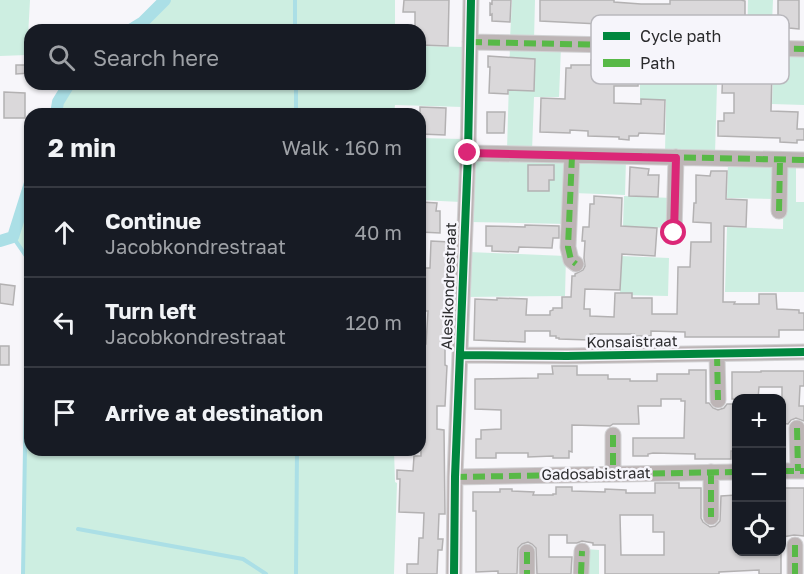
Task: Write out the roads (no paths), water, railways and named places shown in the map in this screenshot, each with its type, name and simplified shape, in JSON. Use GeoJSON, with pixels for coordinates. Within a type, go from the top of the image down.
{"type":"FeatureCollection","features":[{"type":"Feature","properties":{"kind":"street","name":"Alesikondrestraat"},"geometry":{"type":"LineString","coordinates":[[454,574],[471,0]]}},
{"type":"Feature","properties":{"kind":"street"},"geometry":{"type":"LineString","coordinates":[[470,42],[591,45]]}},
{"type":"Feature","properties":{"kind":"street"},"geometry":{"type":"LineString","coordinates":[[789,49],[804,49]]}},
{"type":"Feature","properties":{"kind":"street"},"geometry":{"type":"LineString","coordinates":[[468,153],[804,160]]}},
{"type":"Feature","properties":{"kind":"street"},"geometry":{"type":"LineString","coordinates":[[572,156],[568,247],[571,260],[576,264]]}},
{"type":"Feature","properties":{"kind":"street"},"geometry":{"type":"LineString","coordinates":[[674,233],[676,158]]}},
{"type":"Feature","properties":{"kind":"street"},"geometry":{"type":"LineString","coordinates":[[779,211],[780,160]]}},
{"type":"Feature","properties":{"kind":"street","name":"Konsaistraat"},"geometry":{"type":"LineString","coordinates":[[460,356],[804,352]]}},
{"type":"Feature","properties":{"kind":"street"},"geometry":{"type":"LineString","coordinates":[[717,354],[718,400]]}},
{"type":"Feature","properties":{"kind":"street"},"geometry":{"type":"LineString","coordinates":[[797,428],[801,471]]}},
{"type":"Feature","properties":{"kind":"street"},"geometry":{"type":"LineString","coordinates":[[613,435],[614,474]]}},
{"type":"Feature","properties":{"kind":"street"},"geometry":{"type":"LineString","coordinates":[[711,472],[711,517]]}},
{"type":"Feature","properties":{"kind":"street","name":"Gadosabistraat"},"geometry":{"type":"LineString","coordinates":[[456,477],[732,472]]}},
{"type":"Feature","properties":{"kind":"street"},"geometry":{"type":"LineString","coordinates":[[795,545],[795,574]]}},
{"type":"Feature","properties":{"kind":"street"},"geometry":{"type":"LineString","coordinates":[[582,551],[582,574]]}},
{"type":"Feature","properties":{"kind":"street"},"geometry":{"type":"LineString","coordinates":[[527,552],[527,574]]}},
{"type":"Feature","properties":{"kind":"waterway"},"geometry":{"type":"LineString","coordinates":[[140,24],[165,0]]}},
{"type":"Feature","properties":{"kind":"waterway"},"geometry":{"type":"LineString","coordinates":[[295,0],[295,24]]}},
{"type":"Feature","properties":{"kind":"waterway"},"geometry":{"type":"LineString","coordinates":[[57,108],[65,90]]}},
{"type":"Feature","properties":{"kind":"waterway"},"geometry":{"type":"LineString","coordinates":[[296,90],[296,108]]}},
{"type":"Feature","properties":{"kind":"waterway"},"geometry":{"type":"LineString","coordinates":[[0,241],[13,237],[24,202]]}},
{"type":"Feature","properties":{"kind":"waterway"},"geometry":{"type":"LineString","coordinates":[[13,237],[24,253]]}},
{"type":"Feature","properties":{"kind":"waterway"},"geometry":{"type":"LineString","coordinates":[[23,574],[25,456]]}},
{"type":"Feature","properties":{"kind":"waterway"},"geometry":{"type":"LineString","coordinates":[[296,574],[297,456]]}},
{"type":"Feature","properties":{"kind":"waterway"},"geometry":{"type":"LineString","coordinates":[[78,529],[243,559],[266,574]]}}]}
